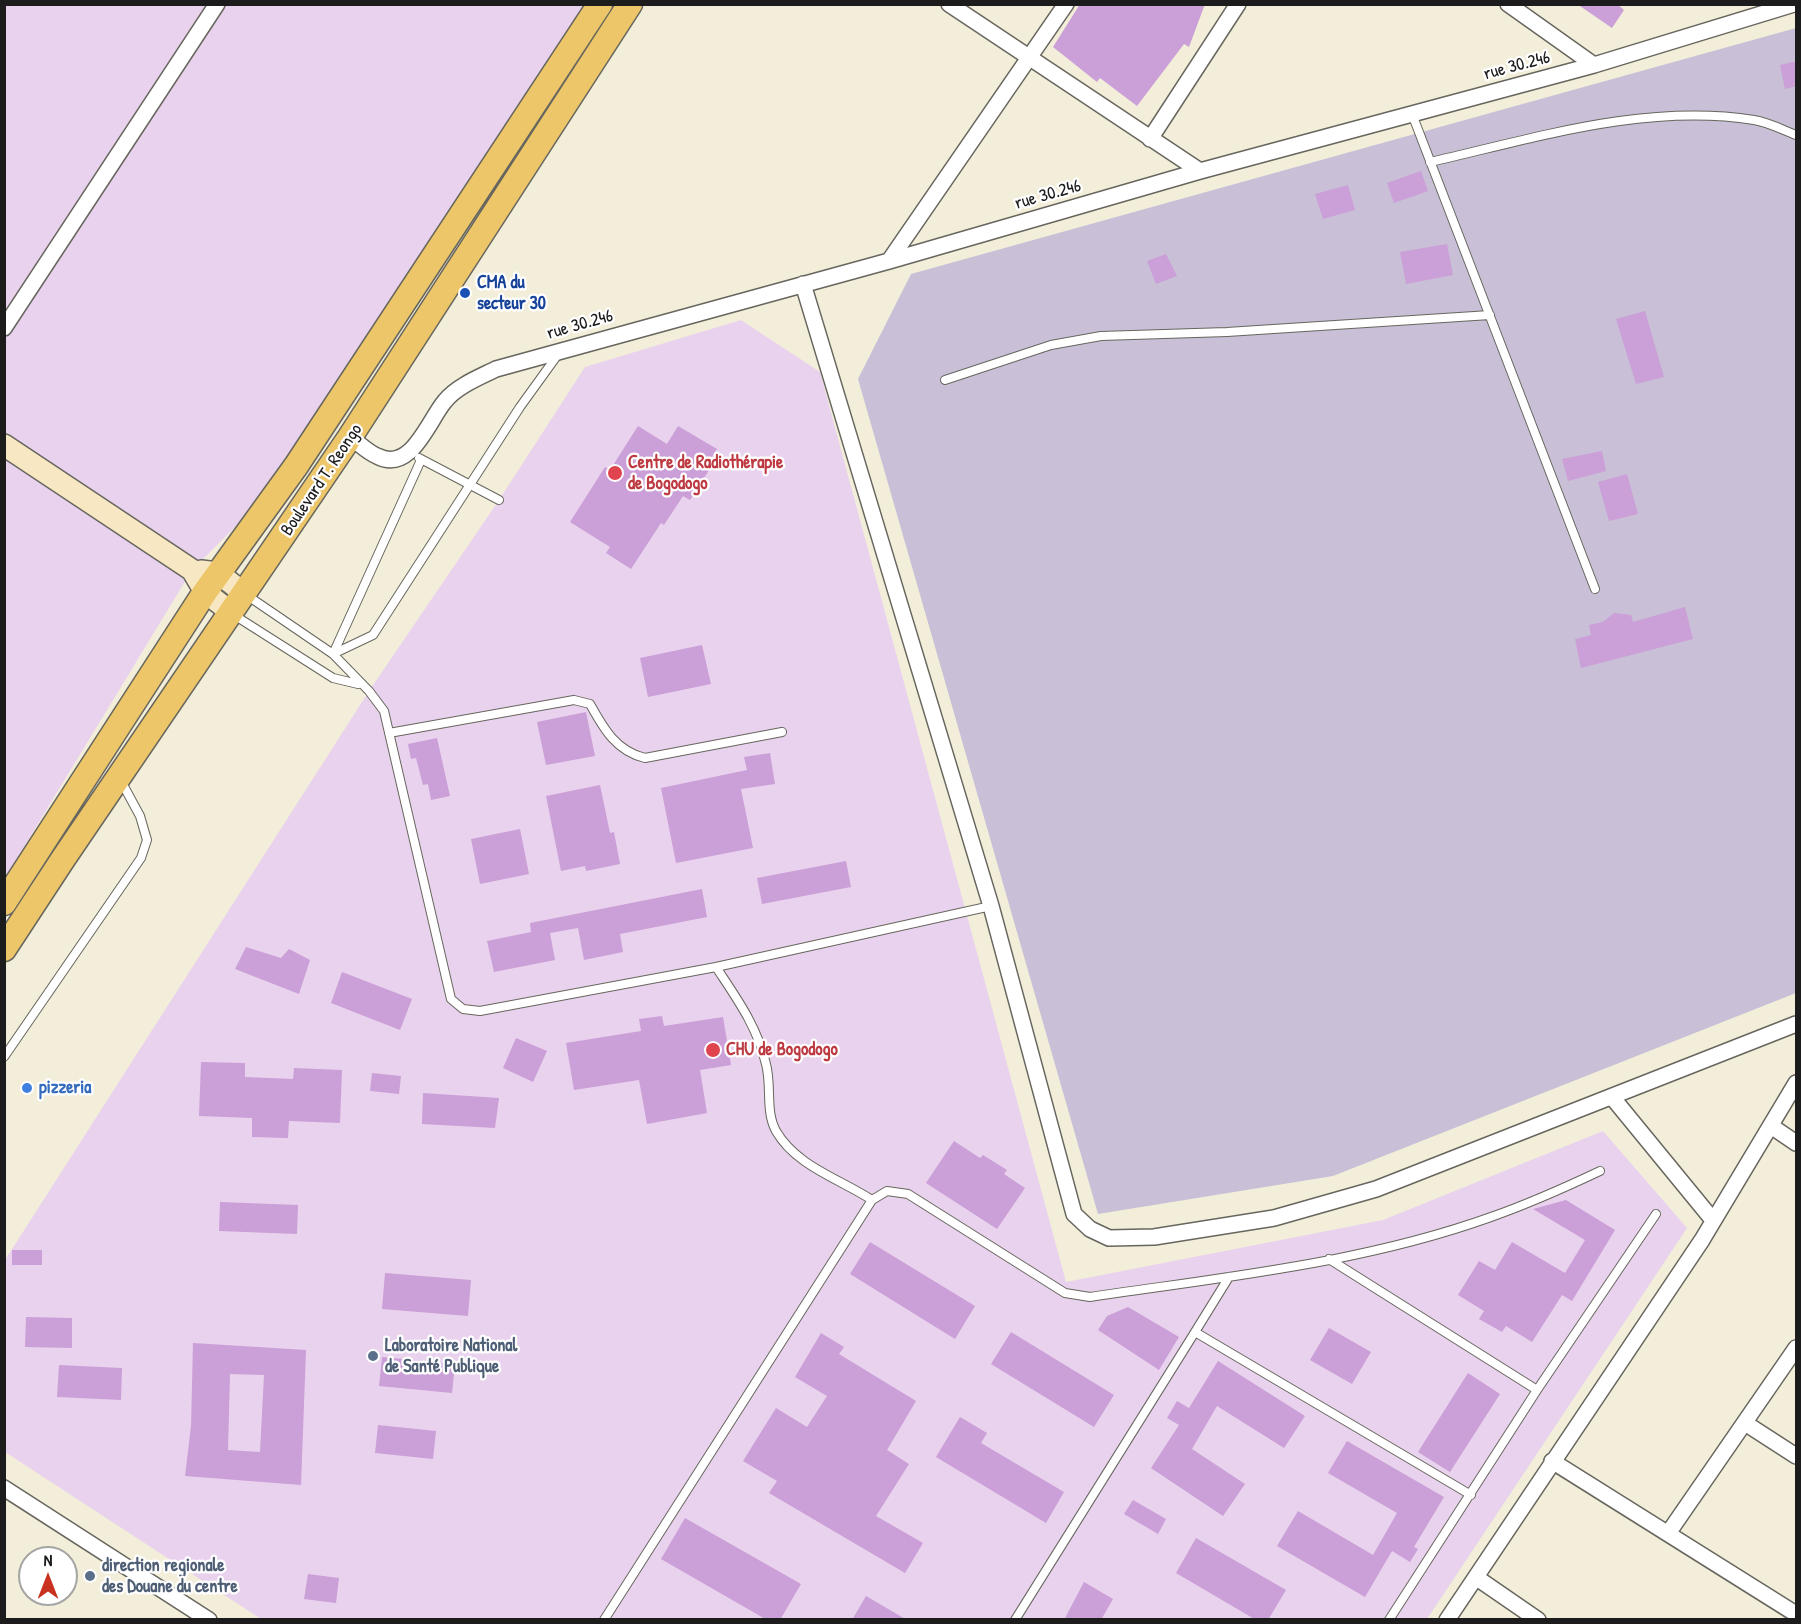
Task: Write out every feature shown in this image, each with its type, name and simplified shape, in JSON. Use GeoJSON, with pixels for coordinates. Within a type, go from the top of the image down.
{"type":"FeatureCollection","features":[{"type":"Feature","properties":{"kind":"main road","name":"Boulevard T. Reongo"},"geometry":{"type":"LineString","coordinates":[[4,903],[212,583],[296,466],[600,4]]}},
{"type":"Feature","properties":{"kind":"main road","name":"Boulevard T. Reongo"},"geometry":{"type":"LineString","coordinates":[[4,949],[350,437],[630,4]]}},
{"type":"Feature","properties":{"kind":"street"},"geometry":{"type":"LineString","coordinates":[[4,328],[217,4]]}},
{"type":"Feature","properties":{"kind":"street"},"geometry":{"type":"LineString","coordinates":[[949,4],[1200,171]]}},
{"type":"Feature","properties":{"kind":"street"},"geometry":{"type":"LineString","coordinates":[[890,261],[1066,4]]}},
{"type":"Feature","properties":{"kind":"street"},"geometry":{"type":"LineString","coordinates":[[1150,139],[1238,4]]}},
{"type":"Feature","properties":{"kind":"street"},"geometry":{"type":"LineString","coordinates":[[1508,4],[1594,65]]}},
{"type":"Feature","properties":{"kind":"street","name":"rue 30.246"},"geometry":{"type":"LineString","coordinates":[[415,457],[446,399],[467,384],[496,369],[890,261],[1200,171],[1594,65],[1769,7],[1794,4]]}},
{"type":"Feature","properties":{"kind":"street"},"geometry":{"type":"LineString","coordinates":[[803,284],[991,906],[1074,1214],[1090,1228],[1109,1238],[1154,1237],[1274,1218],[1376,1189],[1797,1024]]}},
{"type":"Feature","properties":{"kind":"street"},"geometry":{"type":"LineString","coordinates":[[350,437],[377,457],[393,460],[415,457]]}},
{"type":"Feature","properties":{"kind":"street"},"geometry":{"type":"LineString","coordinates":[[4,446],[212,583],[238,604]]}},
{"type":"Feature","properties":{"kind":"street"},"geometry":{"type":"LineString","coordinates":[[1447,1620],[1702,1240],[1712,1219],[1797,1083]]}},
{"type":"Feature","properties":{"kind":"street"},"geometry":{"type":"LineString","coordinates":[[1612,1097],[1712,1219]]}},
{"type":"Feature","properties":{"kind":"street"},"geometry":{"type":"LineString","coordinates":[[1771,1126],[1797,1143]]}},
{"type":"Feature","properties":{"kind":"street"},"geometry":{"type":"LineString","coordinates":[[1669,1532],[1797,1348]]}},
{"type":"Feature","properties":{"kind":"street"},"geometry":{"type":"LineString","coordinates":[[1745,1423],[1797,1456]]}},
{"type":"Feature","properties":{"kind":"street"},"geometry":{"type":"LineString","coordinates":[[1552,1461],[1797,1614]]}},
{"type":"Feature","properties":{"kind":"street"},"geometry":{"type":"LineString","coordinates":[[4,1488],[203,1618]]}},
{"type":"Feature","properties":{"kind":"street"},"geometry":{"type":"LineString","coordinates":[[1477,1578],[1538,1620]]}},
{"type":"Feature","properties":{"kind":"lane"},"geometry":{"type":"LineString","coordinates":[[1412,114],[1595,589]]}},
{"type":"Feature","properties":{"kind":"lane"},"geometry":{"type":"LineString","coordinates":[[1430,162],[1606,122],[1683,115],[1756,120],[1797,135]]}},
{"type":"Feature","properties":{"kind":"lane"},"geometry":{"type":"LineString","coordinates":[[945,380],[1051,345],[1101,336],[1238,331],[1490,315]]}},
{"type":"Feature","properties":{"kind":"lane"},"geometry":{"type":"LineString","coordinates":[[333,654],[373,636],[520,407],[561,351]]}},
{"type":"Feature","properties":{"kind":"lane"},"geometry":{"type":"LineString","coordinates":[[333,654],[415,457],[499,500]]}},
{"type":"Feature","properties":{"kind":"lane"},"geometry":{"type":"LineString","coordinates":[[238,604],[333,654],[369,691],[384,711],[451,999],[463,1009],[480,1011],[716,967],[991,906]]}},
{"type":"Feature","properties":{"kind":"lane"},"geometry":{"type":"LineString","coordinates":[[238,604],[333,678],[360,684]]}},
{"type":"Feature","properties":{"kind":"lane"},"geometry":{"type":"LineString","coordinates":[[389,733],[574,700],[590,704],[612,740],[629,754],[645,758],[782,732]]}},
{"type":"Feature","properties":{"kind":"lane"},"geometry":{"type":"LineString","coordinates":[[4,1057],[141,858],[147,840],[140,816],[119,777]]}},
{"type":"Feature","properties":{"kind":"lane"},"geometry":{"type":"LineString","coordinates":[[716,967],[758,1034],[770,1081],[770,1116],[777,1132],[809,1165],[844,1182],[872,1200]]}},
{"type":"Feature","properties":{"kind":"lane"},"geometry":{"type":"LineString","coordinates":[[604,1620],[872,1200],[888,1191],[908,1194],[1065,1293],[1090,1296],[1229,1277],[1329,1259],[1425,1236],[1489,1217],[1600,1171]]}},
{"type":"Feature","properties":{"kind":"lane"},"geometry":{"type":"LineString","coordinates":[[1389,1620],[1537,1390],[1656,1214]]}},
{"type":"Feature","properties":{"kind":"lane"},"geometry":{"type":"LineString","coordinates":[[1329,1259],[1537,1390]]}},
{"type":"Feature","properties":{"kind":"lane"},"geometry":{"type":"LineString","coordinates":[[1015,1620],[1229,1277]]}},
{"type":"Feature","properties":{"kind":"lane"},"geometry":{"type":"LineString","coordinates":[[1195,1332],[1471,1495]]}},
{"type":"Feature","properties":{"kind":"shaded area"},"geometry":{"type":"Polygon","coordinates":[[[5,5],[600,5],[296,466],[192,570],[5,878],[5,5]]]}},
{"type":"Feature","properties":{"kind":"shaded area"},"geometry":{"type":"Polygon","coordinates":[[[1796,28],[1796,993],[1333,1176],[1098,1214],[858,379],[911,274],[1796,28]]]}},
{"type":"Feature","properties":{"kind":"shaded area","name":"CHU de Bogodogo"},"geometry":{"type":"Polygon","coordinates":[[[741,320],[820,372],[1066,1282],[1383,1220],[1603,1131],[1687,1228],[1427,1619],[261,1619],[5,1452],[5,1260],[369,691],[499,500],[585,367],[741,320]]]}},
{"type":"Feature","properties":{"kind":"building"},"geometry":{"type":"Polygon","coordinates":[[[1080,4],[1205,4],[1189,47],[1184,44],[1137,106],[1100,78],[1097,82],[1053,47],[1080,4]]]}},
{"type":"Feature","properties":{"kind":"building"},"geometry":{"type":"Polygon","coordinates":[[[1577,4],[1617,4],[1624,10],[1612,28],[1577,4]]]}},
{"type":"Feature","properties":{"kind":"building"},"geometry":{"type":"Polygon","coordinates":[[[1797,61],[1797,86],[1785,89],[1780,65],[1797,61]]]}},
{"type":"Feature","properties":{"kind":"building"},"geometry":{"type":"Polygon","coordinates":[[[1421,171],[1428,191],[1394,203],[1387,183],[1421,171]]]}},
{"type":"Feature","properties":{"kind":"building"},"geometry":{"type":"Polygon","coordinates":[[[1348,185],[1355,210],[1323,219],[1315,194],[1348,185]]]}},
{"type":"Feature","properties":{"kind":"building"},"geometry":{"type":"Polygon","coordinates":[[[1447,244],[1453,275],[1406,284],[1400,252],[1447,244]]]}},
{"type":"Feature","properties":{"kind":"building"},"geometry":{"type":"Polygon","coordinates":[[[1166,254],[1177,276],[1156,284],[1147,261],[1166,254]]]}},
{"type":"Feature","properties":{"kind":"building"},"geometry":{"type":"Polygon","coordinates":[[[1645,311],[1664,377],[1636,384],[1616,319],[1645,311]]]}},
{"type":"Feature","properties":{"kind":"building"},"geometry":{"type":"Polygon","coordinates":[[[638,426],[667,444],[678,426],[717,449],[705,468],[709,470],[690,500],[683,496],[664,525],[661,523],[631,569],[606,553],[610,547],[570,522],[605,467],[610,470],[638,426]]]}},
{"type":"Feature","properties":{"kind":"building"},"geometry":{"type":"Polygon","coordinates":[[[1602,451],[1606,471],[1568,481],[1562,459],[1602,451]]]}},
{"type":"Feature","properties":{"kind":"building"},"geometry":{"type":"Polygon","coordinates":[[[1627,474],[1638,514],[1609,521],[1598,482],[1627,474]]]}},
{"type":"Feature","properties":{"kind":"building"},"geometry":{"type":"Polygon","coordinates":[[[1685,607],[1693,639],[1581,668],[1575,639],[1591,635],[1589,625],[1603,622],[1614,613],[1631,615],[1633,622],[1685,607]]]}},
{"type":"Feature","properties":{"kind":"building"},"geometry":{"type":"Polygon","coordinates":[[[702,645],[711,684],[648,697],[640,658],[702,645]]]}},
{"type":"Feature","properties":{"kind":"building"},"geometry":{"type":"Polygon","coordinates":[[[586,712],[595,756],[546,765],[537,722],[586,712]]]}},
{"type":"Feature","properties":{"kind":"building"},"geometry":{"type":"Polygon","coordinates":[[[437,738],[450,796],[431,800],[428,784],[423,785],[416,758],[411,759],[408,744],[437,738]]]}},
{"type":"Feature","properties":{"kind":"building"},"geometry":{"type":"Polygon","coordinates":[[[770,753],[775,784],[741,789],[753,848],[676,863],[661,788],[747,770],[744,757],[770,753]]]}},
{"type":"Feature","properties":{"kind":"building"},"geometry":{"type":"Polygon","coordinates":[[[600,785],[610,833],[614,832],[620,864],[586,871],[585,866],[561,871],[546,796],[600,785]]]}},
{"type":"Feature","properties":{"kind":"building"},"geometry":{"type":"Polygon","coordinates":[[[520,829],[529,874],[480,884],[471,839],[520,829]]]}},
{"type":"Feature","properties":{"kind":"building"},"geometry":{"type":"Polygon","coordinates":[[[846,861],[851,887],[762,904],[757,878],[846,861]]]}},
{"type":"Feature","properties":{"kind":"building"},"geometry":{"type":"Polygon","coordinates":[[[702,889],[707,917],[620,934],[623,952],[584,960],[578,928],[550,933],[555,960],[494,972],[487,941],[531,932],[530,923],[702,889]]]}},
{"type":"Feature","properties":{"kind":"building"},"geometry":{"type":"Polygon","coordinates":[[[246,947],[281,958],[289,949],[310,960],[299,994],[235,969],[246,947]]]}},
{"type":"Feature","properties":{"kind":"building"},"geometry":{"type":"Polygon","coordinates":[[[342,972],[412,999],[400,1030],[331,1003],[342,972]]]}},
{"type":"Feature","properties":{"kind":"building"},"geometry":{"type":"Polygon","coordinates":[[[662,1016],[664,1026],[723,1017],[731,1065],[700,1070],[707,1113],[647,1124],[639,1080],[574,1090],[566,1043],[641,1031],[639,1019],[662,1016]]]}},
{"type":"Feature","properties":{"kind":"building"},"geometry":{"type":"Polygon","coordinates":[[[516,1038],[547,1051],[533,1082],[503,1068],[516,1038]]]}},
{"type":"Feature","properties":{"kind":"building"},"geometry":{"type":"Polygon","coordinates":[[[201,1062],[245,1063],[245,1077],[293,1079],[294,1068],[342,1070],[340,1123],[289,1121],[288,1138],[252,1137],[252,1118],[199,1116],[201,1062]]]}},
{"type":"Feature","properties":{"kind":"building"},"geometry":{"type":"Polygon","coordinates":[[[372,1073],[401,1076],[399,1094],[370,1091],[372,1073]]]}},
{"type":"Feature","properties":{"kind":"building"},"geometry":{"type":"Polygon","coordinates":[[[423,1093],[499,1098],[495,1128],[422,1124],[423,1093]]]}},
{"type":"Feature","properties":{"kind":"building"},"geometry":{"type":"Polygon","coordinates":[[[954,1141],[980,1158],[983,1155],[1007,1170],[1004,1174],[1025,1188],[997,1229],[926,1183],[954,1141]]]}},
{"type":"Feature","properties":{"kind":"building"},"geometry":{"type":"Polygon","coordinates":[[[1566,1200],[1615,1230],[1572,1301],[1562,1295],[1532,1342],[1506,1326],[1502,1332],[1479,1319],[1484,1311],[1458,1295],[1479,1261],[1495,1270],[1512,1242],[1565,1273],[1585,1240],[1533,1209],[1566,1200]]]}},
{"type":"Feature","properties":{"kind":"building"},"geometry":{"type":"Polygon","coordinates":[[[220,1202],[298,1205],[297,1234],[219,1231],[220,1202]]]}},
{"type":"Feature","properties":{"kind":"building"},"geometry":{"type":"Polygon","coordinates":[[[870,1242],[975,1306],[955,1339],[850,1274],[870,1242]]]}},
{"type":"Feature","properties":{"kind":"building"},"geometry":{"type":"Polygon","coordinates":[[[12,1250],[42,1250],[42,1265],[12,1265],[12,1250]]]}},
{"type":"Feature","properties":{"kind":"building"},"geometry":{"type":"Polygon","coordinates":[[[385,1273],[471,1280],[468,1316],[382,1309],[385,1273]]]}},
{"type":"Feature","properties":{"kind":"building"},"geometry":{"type":"Polygon","coordinates":[[[1128,1307],[1179,1337],[1159,1370],[1098,1330],[1107,1316],[1128,1307]]]}},
{"type":"Feature","properties":{"kind":"building"},"geometry":{"type":"Polygon","coordinates":[[[26,1317],[72,1318],[72,1348],[25,1347],[26,1317]]]}},
{"type":"Feature","properties":{"kind":"building"},"geometry":{"type":"Polygon","coordinates":[[[1329,1328],[1371,1352],[1352,1384],[1310,1360],[1329,1328]]]}},
{"type":"Feature","properties":{"kind":"building"},"geometry":{"type":"Polygon","coordinates":[[[1011,1332],[1114,1395],[1094,1427],[991,1364],[1011,1332]]]}},
{"type":"Feature","properties":{"kind":"building"},"geometry":{"type":"Polygon","coordinates":[[[821,1333],[844,1347],[839,1354],[916,1401],[887,1450],[909,1464],[876,1516],[923,1543],[905,1573],[769,1493],[777,1481],[743,1461],[776,1408],[807,1427],[827,1396],[795,1377],[821,1333]]]}},
{"type":"Feature","properties":{"kind":"building"},"geometry":{"type":"Polygon","coordinates":[[[193,1343],[306,1350],[301,1485],[185,1476],[191,1426],[193,1343]],[[230,1374],[228,1450],[260,1452],[264,1375],[230,1374]]]}},
{"type":"Feature","properties":{"kind":"building"},"geometry":{"type":"Polygon","coordinates":[[[382,1357],[455,1364],[452,1393],[379,1386],[382,1357]]]}},
{"type":"Feature","properties":{"kind":"building"},"geometry":{"type":"Polygon","coordinates":[[[1218,1361],[1305,1416],[1284,1448],[1217,1406],[1192,1449],[1245,1484],[1223,1516],[1151,1468],[1179,1425],[1167,1418],[1177,1401],[1189,1408],[1218,1361]]]}},
{"type":"Feature","properties":{"kind":"building"},"geometry":{"type":"Polygon","coordinates":[[[59,1365],[122,1368],[121,1400],[57,1397],[59,1365]]]}},
{"type":"Feature","properties":{"kind":"building"},"geometry":{"type":"Polygon","coordinates":[[[1468,1373],[1500,1394],[1450,1472],[1418,1452],[1468,1373]]]}},
{"type":"Feature","properties":{"kind":"building"},"geometry":{"type":"Polygon","coordinates":[[[960,1417],[987,1433],[981,1443],[1064,1492],[1046,1523],[936,1457],[960,1417]]]}},
{"type":"Feature","properties":{"kind":"building"},"geometry":{"type":"Polygon","coordinates":[[[378,1425],[436,1431],[433,1459],[375,1453],[378,1425]]]}},
{"type":"Feature","properties":{"kind":"building"},"geometry":{"type":"Polygon","coordinates":[[[1347,1441],[1444,1497],[1414,1547],[1418,1549],[1410,1562],[1392,1551],[1365,1597],[1277,1546],[1298,1511],[1373,1555],[1397,1513],[1328,1473],[1347,1441]]]}},
{"type":"Feature","properties":{"kind":"building"},"geometry":{"type":"Polygon","coordinates":[[[1133,1500],[1166,1519],[1158,1534],[1124,1514],[1133,1500]]]}},
{"type":"Feature","properties":{"kind":"building"},"geometry":{"type":"Polygon","coordinates":[[[685,1518],[801,1584],[780,1620],[767,1620],[661,1559],[685,1518]]]}},
{"type":"Feature","properties":{"kind":"building"},"geometry":{"type":"Polygon","coordinates":[[[1196,1538],[1286,1590],[1268,1620],[1256,1620],[1176,1573],[1196,1538]]]}},
{"type":"Feature","properties":{"kind":"building"},"geometry":{"type":"Polygon","coordinates":[[[308,1574],[339,1578],[336,1603],[304,1599],[308,1574]]]}},
{"type":"Feature","properties":{"kind":"building"},"geometry":{"type":"Polygon","coordinates":[[[1084,1582],[1113,1599],[1101,1620],[1064,1620],[1084,1582]]]}},
{"type":"Feature","properties":{"kind":"building"},"geometry":{"type":"Polygon","coordinates":[[[866,1596],[907,1620],[852,1620],[866,1596]]]}},
{"type":"Feature","properties":{"kind":"place","name":"CMA du secteur 30"},"geometry":{"type":"Point","coordinates":[465,293]}},
{"type":"Feature","properties":{"kind":"place","name":"Centre de Radiothérapie de Bogodogo"},"geometry":{"type":"Point","coordinates":[615,473]}},
{"type":"Feature","properties":{"kind":"place","name":"CHU de Bogodogo"},"geometry":{"type":"Point","coordinates":[713,1050]}},
{"type":"Feature","properties":{"kind":"place","name":"pizzeria"},"geometry":{"type":"Point","coordinates":[27,1088]}},
{"type":"Feature","properties":{"kind":"place","name":"Laboratoire National de Santé Publique"},"geometry":{"type":"Point","coordinates":[373,1356]}},
{"type":"Feature","properties":{"kind":"place","name":"direction regionale des Douane du centre"},"geometry":{"type":"Point","coordinates":[90,1576]}}]}
